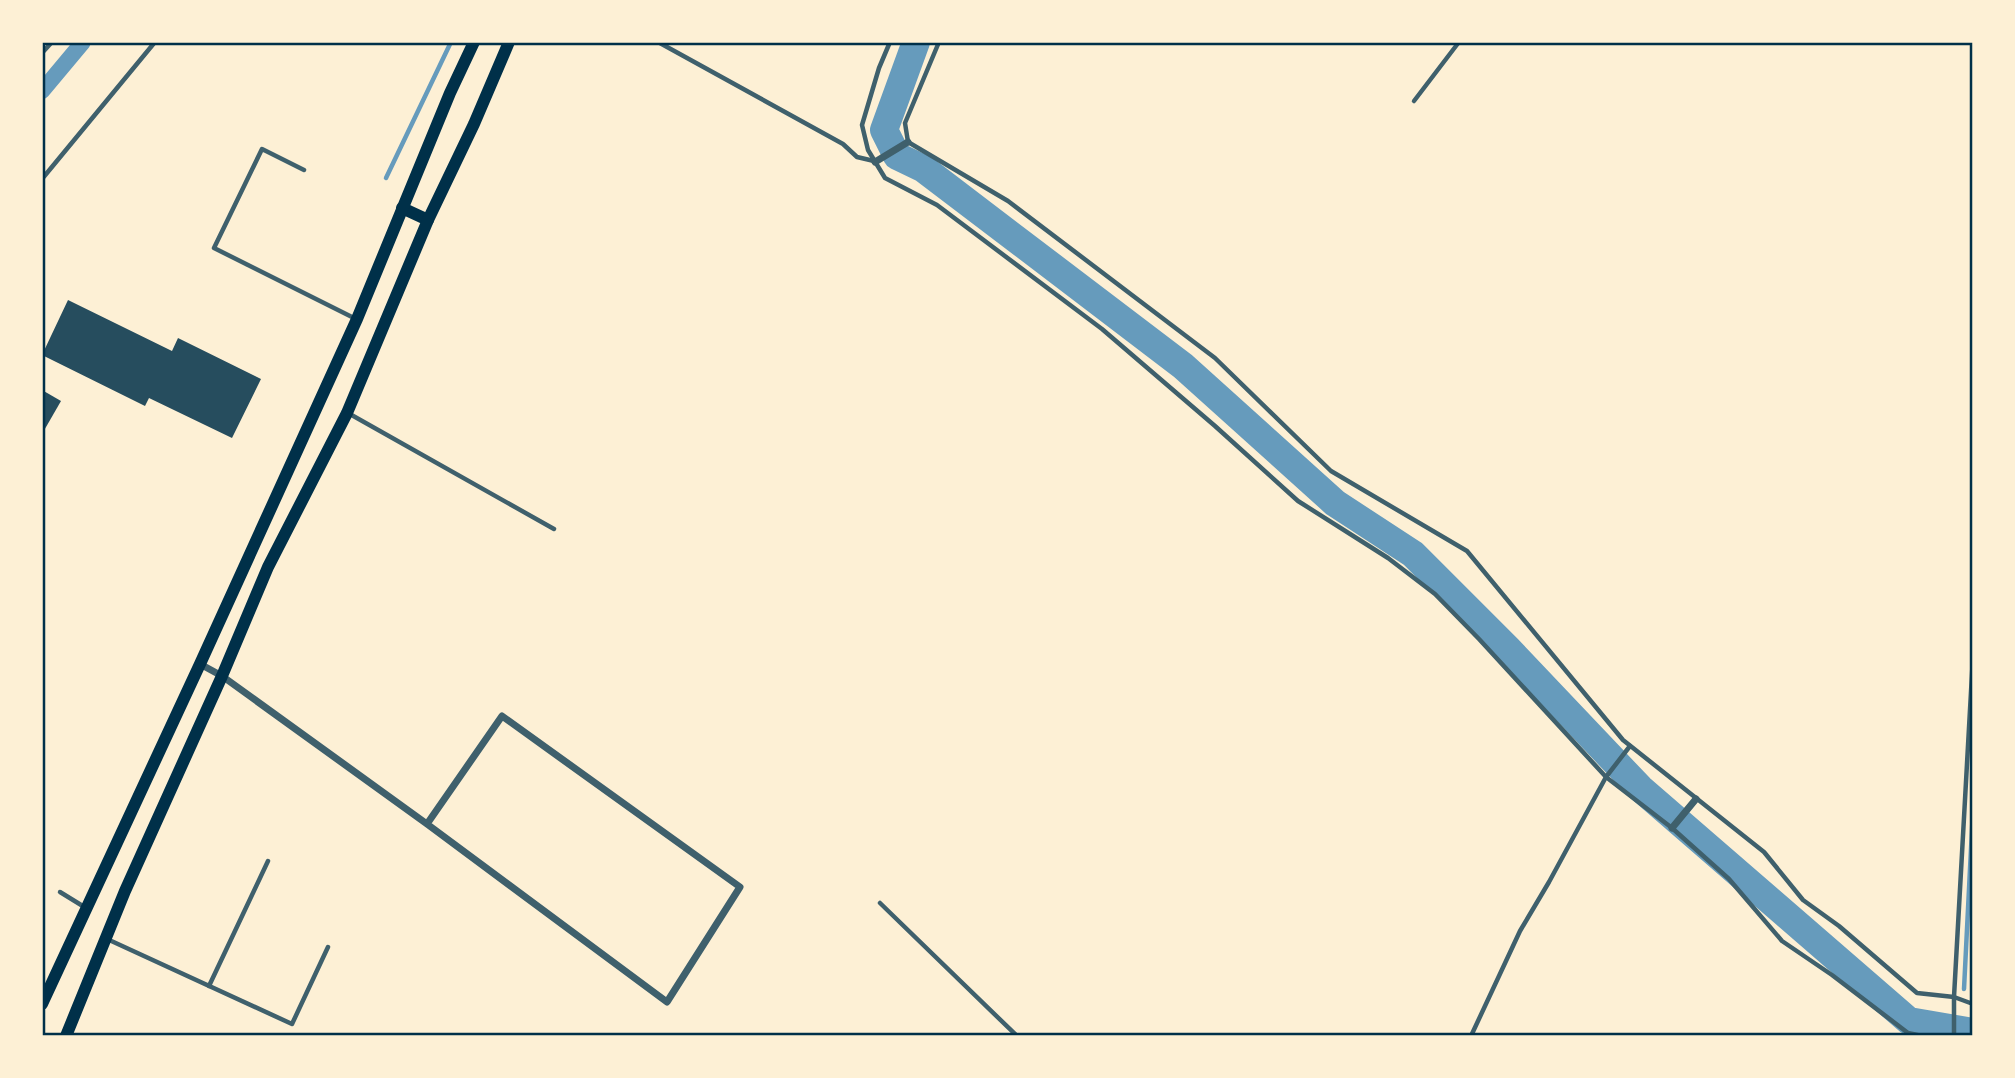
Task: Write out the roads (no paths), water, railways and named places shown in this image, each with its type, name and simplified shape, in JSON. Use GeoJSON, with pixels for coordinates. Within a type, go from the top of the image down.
{"type":"FeatureCollection","features":[{"type":"Feature","properties":{"kind":"main road"},"geometry":{"type":"LineString","coordinates":[[42,1004],[357,319],[450,93],[474,42]]}},
{"type":"Feature","properties":{"kind":"main road"},"geometry":{"type":"LineString","coordinates":[[66,1036],[125,891],[268,567],[347,413],[428,220],[474,124],[509,42]]}},
{"type":"Feature","properties":{"kind":"main road"},"geometry":{"type":"LineString","coordinates":[[402,208],[428,220]]}},
{"type":"Feature","properties":{"kind":"street"},"geometry":{"type":"LineString","coordinates":[[875,162],[908,142]]}},
{"type":"Feature","properties":{"kind":"street"},"geometry":{"type":"LineString","coordinates":[[200,664],[222,676],[428,824],[667,1002],[740,887],[502,716],[428,824]]}},
{"type":"Feature","properties":{"kind":"street"},"geometry":{"type":"LineString","coordinates":[[1672,828],[1696,799]]}},
{"type":"Feature","properties":{"kind":"lane"},"geometry":{"type":"LineString","coordinates":[[42,53],[52,42]]}},
{"type":"Feature","properties":{"kind":"lane"},"geometry":{"type":"LineString","coordinates":[[42,179],[155,42]]}},
{"type":"Feature","properties":{"kind":"lane"},"geometry":{"type":"LineString","coordinates":[[657,42],[843,144],[858,157],[875,162]]}},
{"type":"Feature","properties":{"kind":"lane"},"geometry":{"type":"LineString","coordinates":[[890,42],[878,68],[862,125],[868,150],[885,178],[937,205],[1102,328],[1298,501],[1388,558],[1435,594],[1606,777],[1672,828],[1729,878],[1782,941],[1908,1032],[1922,1036]]}},
{"type":"Feature","properties":{"kind":"lane"},"geometry":{"type":"LineString","coordinates":[[939,42],[905,123],[908,142],[1008,201],[1215,358],[1331,471],[1467,551],[1623,740],[1763,852],[1803,900],[1839,926],[1917,993],[1954,997],[1973,1004]]}},
{"type":"Feature","properties":{"kind":"lane"},"geometry":{"type":"LineString","coordinates":[[1414,101],[1459,42]]}},
{"type":"Feature","properties":{"kind":"lane"},"geometry":{"type":"LineString","coordinates":[[304,170],[262,149],[214,248],[357,319]]}},
{"type":"Feature","properties":{"kind":"lane"},"geometry":{"type":"LineString","coordinates":[[347,413],[554,529]]}},
{"type":"Feature","properties":{"kind":"lane"},"geometry":{"type":"LineString","coordinates":[[1954,1036],[1973,656]]}},
{"type":"Feature","properties":{"kind":"lane"},"geometry":{"type":"LineString","coordinates":[[1471,1036],[1520,931],[1606,777],[1630,746]]}},
{"type":"Feature","properties":{"kind":"lane"},"geometry":{"type":"LineString","coordinates":[[209,986],[268,861]]}},
{"type":"Feature","properties":{"kind":"lane"},"geometry":{"type":"LineString","coordinates":[[60,892],[86,908]]}},
{"type":"Feature","properties":{"kind":"lane"},"geometry":{"type":"LineString","coordinates":[[880,903],[1017,1036]]}},
{"type":"Feature","properties":{"kind":"lane"},"geometry":{"type":"LineString","coordinates":[[106,939],[292,1024],[328,947]]}},
{"type":"Feature","properties":{"kind":"waterway"},"geometry":{"type":"LineString","coordinates":[[42,91],[83,42]]}},
{"type":"Feature","properties":{"kind":"waterway"},"geometry":{"type":"LineString","coordinates":[[386,178],[451,42]]}},
{"type":"Feature","properties":{"kind":"waterway"},"geometry":{"type":"LineString","coordinates":[[916,42],[884,130],[897,156],[924,169],[1183,366],[1335,503],[1413,554],[1640,788],[1909,1021],[1973,1032]]}},
{"type":"Feature","properties":{"kind":"waterway"},"geometry":{"type":"LineString","coordinates":[[1964,989],[1973,809]]}}]}
